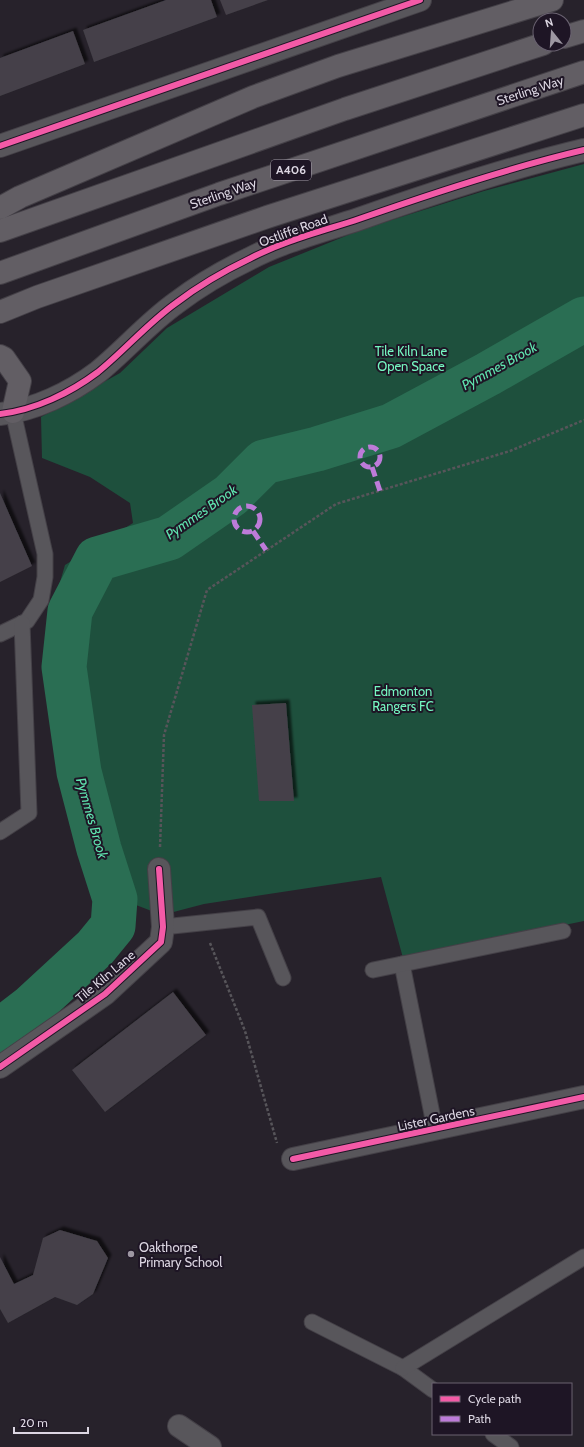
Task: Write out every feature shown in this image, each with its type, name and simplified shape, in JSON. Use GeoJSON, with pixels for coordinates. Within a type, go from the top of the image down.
{"type":"FeatureCollection","features":[{"type":"Feature","properties":{"kind":"highway"},"geometry":{"type":"LineString","coordinates":[[0,208],[20,196],[253,97],[338,66],[552,0]]}},
{"type":"Feature","properties":{"kind":"highway"},"geometry":{"type":"LineString","coordinates":[[572,35],[584,31]]}},
{"type":"Feature","properties":{"kind":"highway"},"geometry":{"type":"LineString","coordinates":[[0,231],[345,109],[532,48]]}},
{"type":"Feature","properties":{"kind":"highway","name":"Sterling Way"},"geometry":{"type":"LineString","coordinates":[[0,273],[219,194],[584,72]]}},
{"type":"Feature","properties":{"kind":"highway"},"geometry":{"type":"LineString","coordinates":[[0,312],[267,217],[584,115]]}},
{"type":"Feature","properties":{"kind":"highway"},"geometry":{"type":"LineString","coordinates":[[0,356],[4,358],[20,380],[6,413]]}},
{"type":"Feature","properties":{"kind":"street"},"geometry":{"type":"LineString","coordinates":[[0,146],[420,0]]}},
{"type":"Feature","properties":{"kind":"street","name":"Ostliffe Road"},"geometry":{"type":"LineString","coordinates":[[6,413],[46,402],[74,388],[98,371],[176,302],[249,258],[281,245],[500,173],[584,150]]}},
{"type":"Feature","properties":{"kind":"street","name":"Tile Kiln Lane"},"geometry":{"type":"LineString","coordinates":[[0,1067],[105,994],[161,942],[163,927],[159,869]]}},
{"type":"Feature","properties":{"kind":"street","name":"Lister Gardens"},"geometry":{"type":"LineString","coordinates":[[293,1159],[584,1097]]}},
{"type":"Feature","properties":{"kind":"street"},"geometry":{"type":"LineString","coordinates":[[179,1426],[210,1447]]}},
{"type":"Feature","properties":{"kind":"lane"},"geometry":{"type":"LineString","coordinates":[[0,634],[27,621],[41,600],[45,577],[45,554],[6,413]]}},
{"type":"Feature","properties":{"kind":"lane"},"geometry":{"type":"LineString","coordinates":[[0,832],[29,813],[22,624]]}},
{"type":"Feature","properties":{"kind":"lane"},"geometry":{"type":"LineString","coordinates":[[163,927],[258,917],[283,978]]}},
{"type":"Feature","properties":{"kind":"lane"},"geometry":{"type":"LineString","coordinates":[[373,970],[563,930]]}},
{"type":"Feature","properties":{"kind":"lane"},"geometry":{"type":"LineString","coordinates":[[402,964],[435,1129]]}},
{"type":"Feature","properties":{"kind":"lane"},"geometry":{"type":"LineString","coordinates":[[403,1368],[584,1258]]}},
{"type":"Feature","properties":{"kind":"lane"},"geometry":{"type":"LineString","coordinates":[[312,1322],[403,1368],[432,1389]]}},
{"type":"Feature","properties":{"kind":"lane"},"geometry":{"type":"LineString","coordinates":[[494,1435],[511,1447]]}},
{"type":"Feature","properties":{"kind":"path"},"geometry":{"type":"LineString","coordinates":[[159,869],[164,735],[206,590],[336,504],[510,451],[584,420]]}},
{"type":"Feature","properties":{"kind":"path"},"geometry":{"type":"LineString","coordinates":[[206,938],[210,944],[245,1031],[282,1161],[293,1159]]}},
{"type":"Feature","properties":{"kind":"green space"},"geometry":{"type":"Polygon","coordinates":[[[584,164],[584,921],[403,958],[381,877],[204,904],[162,915],[101,892],[61,764],[46,630],[65,565],[133,523],[130,503],[90,477],[42,458],[41,417],[120,373],[167,328],[269,267],[363,229],[484,191],[584,164]]]}},
{"type":"Feature","properties":{"kind":"building"},"geometry":{"type":"Polygon","coordinates":[[[166,0],[211,0],[217,17],[94,62],[83,30],[166,0]]]}},
{"type":"Feature","properties":{"kind":"building"},"geometry":{"type":"Polygon","coordinates":[[[220,0],[268,0],[226,15],[220,0]]]}},
{"type":"Feature","properties":{"kind":"building"},"geometry":{"type":"Polygon","coordinates":[[[73,31],[85,64],[0,96],[0,58],[73,31]]]}},
{"type":"Feature","properties":{"kind":"building"},"geometry":{"type":"Polygon","coordinates":[[[0,493],[32,566],[0,582],[0,493]]]}},
{"type":"Feature","properties":{"kind":"building"},"geometry":{"type":"Polygon","coordinates":[[[286,703],[294,801],[259,801],[252,705],[286,703]]]}},
{"type":"Feature","properties":{"kind":"building"},"geometry":{"type":"Polygon","coordinates":[[[173,992],[206,1035],[105,1112],[72,1070],[173,992]]]}},
{"type":"Feature","properties":{"kind":"building"},"geometry":{"type":"Polygon","coordinates":[[[60,1230],[97,1241],[108,1258],[93,1294],[77,1305],[55,1297],[8,1323],[0,1309],[0,1257],[14,1284],[33,1275],[43,1238],[60,1230]]]}},
{"type":"Feature","properties":{"kind":"waterway","name":"Pymmes Brook"},"geometry":{"type":"LineString","coordinates":[[0,1031],[31,1007],[95,948],[113,926],[115,899],[99,849],[79,772],[64,667],[70,611],[97,559],[169,538],[231,495],[264,462],[317,449],[391,426],[488,374],[584,319]]}},
{"type":"Feature","properties":{"kind":"marked path"},"geometry":{"type":"LineString","coordinates":[[370,447],[377,450],[380,457],[377,464],[370,467],[363,464],[360,457],[363,450],[370,447]]}},
{"type":"Feature","properties":{"kind":"marked path"},"geometry":{"type":"LineString","coordinates":[[372,467],[380,491]]}},
{"type":"Feature","properties":{"kind":"marked path"},"geometry":{"type":"LineString","coordinates":[[247,506],[256,510],[260,519],[256,528],[247,532],[238,528],[234,519],[238,510],[247,506]]}},
{"type":"Feature","properties":{"kind":"marked path"},"geometry":{"type":"LineString","coordinates":[[253,531],[266,550]]}},
{"type":"Feature","properties":{"kind":"cycle path"},"geometry":{"type":"LineString","coordinates":[[0,146],[420,0]]}},
{"type":"Feature","properties":{"kind":"cycle path"},"geometry":{"type":"LineString","coordinates":[[0,414],[26,409],[52,399],[76,387],[98,372],[156,319],[184,297],[240,263],[275,247],[471,182],[584,150]]}},
{"type":"Feature","properties":{"kind":"cycle path"},"geometry":{"type":"LineString","coordinates":[[0,1067],[105,994],[161,942],[163,927],[159,869]]}},
{"type":"Feature","properties":{"kind":"cycle path"},"geometry":{"type":"LineString","coordinates":[[293,1159],[584,1097]]}},
{"type":"Feature","properties":{"kind":"place","name":"Oakthorpe Primary School"},"geometry":{"type":"Point","coordinates":[131,1254]}},
{"type":"Feature","properties":{"kind":"park label","name":"Tile Kiln Lane Open Space"},"geometry":{"type":"Point","coordinates":[411,358]}},
{"type":"Feature","properties":{"kind":"park label","name":"Edmonton Rangers FC"},"geometry":{"type":"Point","coordinates":[403,698]}}]}
